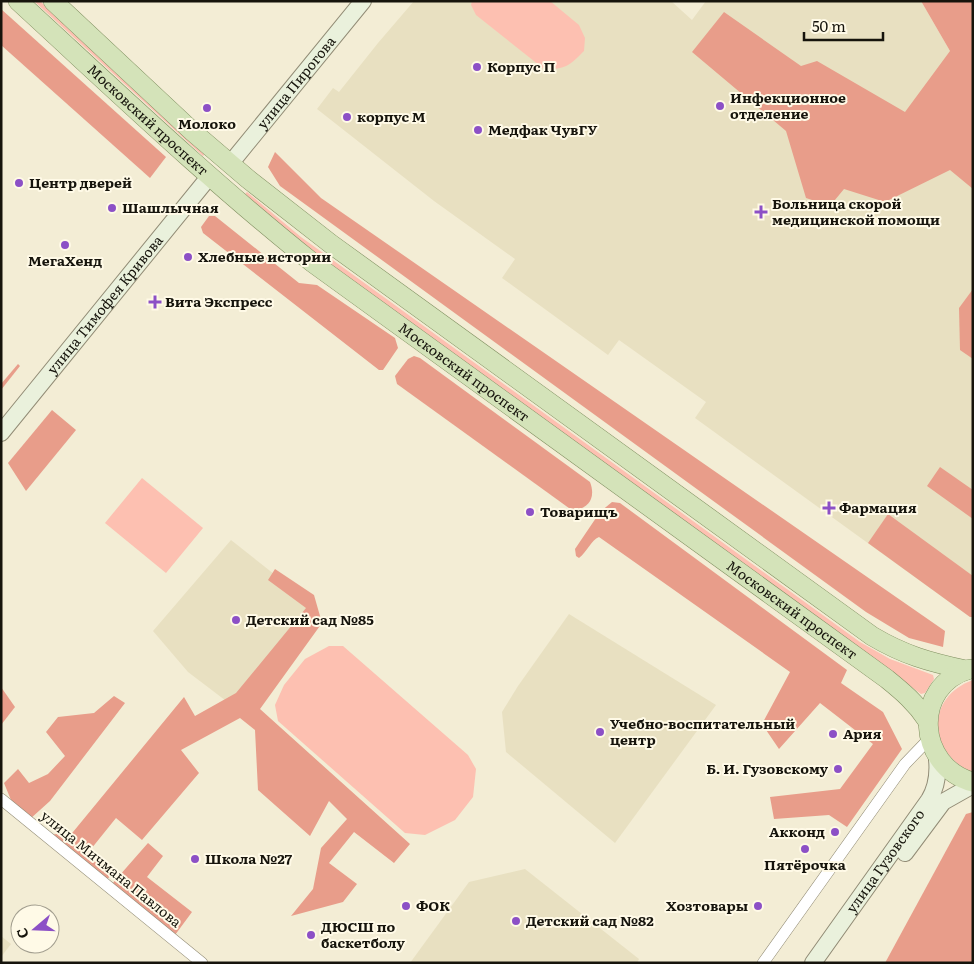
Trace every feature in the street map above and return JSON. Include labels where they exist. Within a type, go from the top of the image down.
[{"type":"main road","name":"Московский проспект","points":[[18,1],[209,177],[313,263],[894,684],[917,704],[927,720]]},
{"type":"main road","name":"Московский проспект","points":[[53,1],[193,132],[331,244],[872,636],[902,653],[969,669]]},
{"type":"main road","name":"улица Пирогова","points":[[226,160],[357,2]]},
{"type":"main road","points":[[209,177],[226,160]]},
{"type":"main road","name":"улица Тимофея Кривова","points":[[1,433],[209,177]]},
{"type":"main road","points":[[969,669],[949,679],[942,686],[930,708],[927,720],[933,745],[949,770],[973,783]]},
{"type":"main road","name":"улица Гузовского","points":[[813,963],[934,791],[937,779],[933,745]]},
{"type":"main road","name":"улица Гузовского","points":[[826,963],[938,807],[973,783]]},
{"type":"street","points":[[764,963],[905,764],[933,745]]},
{"type":"street","name":"улица Мичмана Павлова","points":[[1,799],[202,963]]},
{"type":"shaded area","points":[[34,1],[40,1],[206,153],[203,156]]},
{"type":"shaded area","points":[[414,1],[671,1],[692,20],[706,1],[921,1],[950,51],[973,166],[973,617],[970,617],[695,418],[706,402],[619,340],[608,355],[502,278],[515,259],[434,201],[317,109],[333,88],[339,92]]},
{"type":"shaded area","points":[[472,1],[550,1],[579,25],[585,38],[584,51],[567,66],[557,69],[544,69],[476,15],[471,5]]},
{"type":"shaded area","points":[[921,1],[973,1],[973,189],[950,170],[885,202],[844,189],[830,206],[806,198],[786,131],[692,52],[724,12],[801,66],[817,61],[905,112],[950,51]]},
{"type":"shaded area","points":[[1,9],[166,157],[150,178],[1,45]]},
{"type":"shaded area","points":[[275,152],[321,198],[945,631],[943,647],[909,638],[866,612],[280,186],[268,167]]},
{"type":"shaded area","points":[[247,192],[301,237],[860,642],[890,659],[933,675],[934,679],[925,693],[921,694],[298,241],[243,196]]},
{"type":"shaded area","points":[[209,216],[215,216],[299,283],[317,285],[395,338],[398,348],[383,370],[379,370],[203,233],[201,227]]},
{"type":"shaded area","points":[[973,289],[973,359],[960,350],[959,308]]},
{"type":"shaded area","points":[[414,356],[420,358],[590,482],[592,493],[587,505],[573,511],[397,384],[395,376],[408,359]]},
{"type":"shaded area","points":[[18,364],[20,366],[1,390],[1,384]]},
{"type":"shaded area","points":[[52,410],[76,430],[26,491],[8,463]]},
{"type":"shaded area","points":[[940,467],[973,490],[973,519],[927,486]]},
{"type":"shaded area","points":[[142,478],[203,528],[166,573],[105,523]]},
{"type":"shaded area","points":[[612,502],[620,503],[847,670],[841,683],[883,712],[902,749],[847,827],[829,815],[774,819],[770,797],[840,789],[873,744],[820,703],[779,749],[762,724],[790,672],[599,537],[579,558],[576,556],[575,549],[600,512]]},
{"type":"shaded area","points":[[888,514],[973,576],[973,617],[970,617],[868,543]]},
{"type":"shaded area","name":"Детский сад №85","points":[[231,540],[317,608],[238,710],[188,672],[153,631]]},
{"type":"shaded area","points":[[275,569],[314,595],[322,623],[260,709],[410,844],[394,863],[354,832],[329,863],[357,884],[343,902],[291,916],[313,889],[321,848],[347,819],[329,801],[310,836],[258,790],[255,730],[240,718],[181,750],[199,773],[142,840],[116,818],[87,854],[112,875],[106,880],[49,835],[73,832],[184,697],[195,716],[236,693],[306,608],[268,580]]},
{"type":"shaded area","name":"Учебно-воспитательный центр","points":[[569,614],[716,705],[615,843],[506,752],[502,712]]},
{"type":"shaded area","points":[[329,646],[343,646],[468,755],[476,769],[473,797],[455,820],[425,835],[405,833],[278,721],[275,705],[284,685],[305,659]]},
{"type":"shaded area","points":[[973,680],[973,773],[958,764],[947,752],[940,739],[938,725],[940,712],[946,699],[957,688]]},
{"type":"shaded area","points":[[1,687],[15,707],[1,725]]},
{"type":"shaded area","points":[[114,696],[125,703],[50,801],[30,819],[13,805],[4,783],[18,769],[29,783],[48,774],[65,756],[46,732],[58,717],[94,713]]},
{"type":"shaded area","points":[[973,812],[973,963],[885,963],[966,814]]},
{"type":"shaded area","points":[[148,843],[163,856],[147,877],[192,912],[175,935],[112,884]]},
{"type":"shaded area","name":"Детский сад №82","points":[[525,869],[639,959],[637,963],[410,963],[469,882]]},
{"type":"shaded area","points":[[1,936],[10,945],[1,957]]},
{"type":"place","name":"Корпус П","points":[[477,67]]},
{"type":"place","name":"Инфекционное отделение","points":[[720,106]]},
{"type":"place","name":"Молоко","points":[[207,108]]},
{"type":"place","name":"корпус М","points":[[347,117]]},
{"type":"place","name":"Медфак ЧувГУ","points":[[478,130]]},
{"type":"place","name":"Центр дверей","points":[[19,183]]},
{"type":"place","name":"Шашлычная","points":[[112,208]]},
{"type":"place","name":"Больница скорой медицинской помощи","points":[[761,212]]},
{"type":"place","name":"МегаХенд","points":[[65,245]]},
{"type":"place","name":"Хлебные истории","points":[[188,257]]},
{"type":"place","name":"Вита Экспресс","points":[[155,302]]},
{"type":"place","name":"Фармация","points":[[829,508]]},
{"type":"place","name":"Товарищъ","points":[[530,512]]},
{"type":"place","name":"Детский сад №85","points":[[236,620]]},
{"type":"place","name":"Учебно-воспитательный центр","points":[[600,732]]},
{"type":"place","name":"Ария","points":[[833,734]]},
{"type":"place","name":"Б. И. Гузовскому","points":[[838,769]]},
{"type":"place","name":"Акконд","points":[[835,832]]},
{"type":"place","name":"Пятёрочка","points":[[805,849]]},
{"type":"place","name":"Школа №27","points":[[195,859]]},
{"type":"place","name":"ФОК","points":[[406,906]]},
{"type":"place","name":"Хозтовары","points":[[758,906]]},
{"type":"place","name":"Детский сад №82","points":[[516,921]]},
{"type":"place","name":"ДЮСШ по баскетболу","points":[[311,935]]}]
